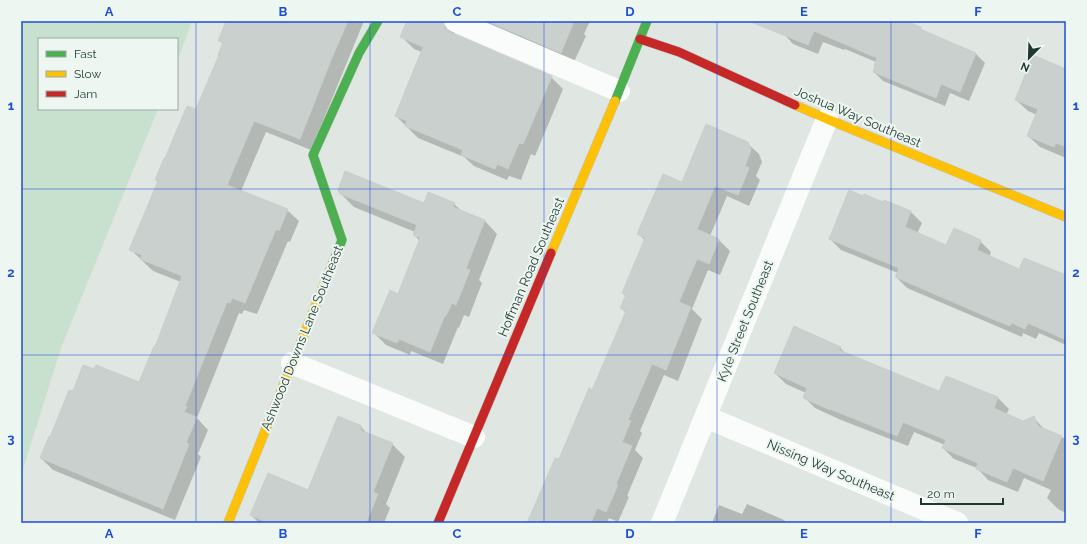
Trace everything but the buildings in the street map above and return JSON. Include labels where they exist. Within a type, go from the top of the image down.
[{"type":"street","name":"Ashwood Downs Lane Southeast","points":[[228,523],[342,240],[313,155],[359,53],[378,21]]},
{"type":"street","points":[[455,21],[619,91]]},
{"type":"street","name":"Hoffman Road Southeast","points":[[438,523],[647,21]]},
{"type":"street","name":"Joshua Way Southeast","points":[[640,39],[679,52],[827,119],[1066,217]]},
{"type":"street","name":"Kyle Street Southeast","points":[[662,523],[827,119]]},
{"type":"street","points":[[292,363],[474,437]]},
{"type":"street","name":"Nissing Way Southeast","points":[[706,417],[957,523]]},
{"type":"green space","points":[[21,21],[192,21],[178,59],[178,38],[38,38],[38,110],[158,110],[61,348],[21,476]]},
{"type":"traffic: fast","points":[[334,260],[342,240],[313,155],[359,53],[378,21]]},
{"type":"traffic: fast","points":[[615,101],[647,21]]},
{"type":"traffic: slow","points":[[551,253],[615,101]]},
{"type":"traffic: slow","points":[[795,105],[1066,217]]},
{"type":"traffic: slow","points":[[228,523],[334,260]]},
{"type":"traffic: jam","points":[[640,39],[679,52],[795,105]]},
{"type":"traffic: jam","points":[[438,523],[551,253]]}]
